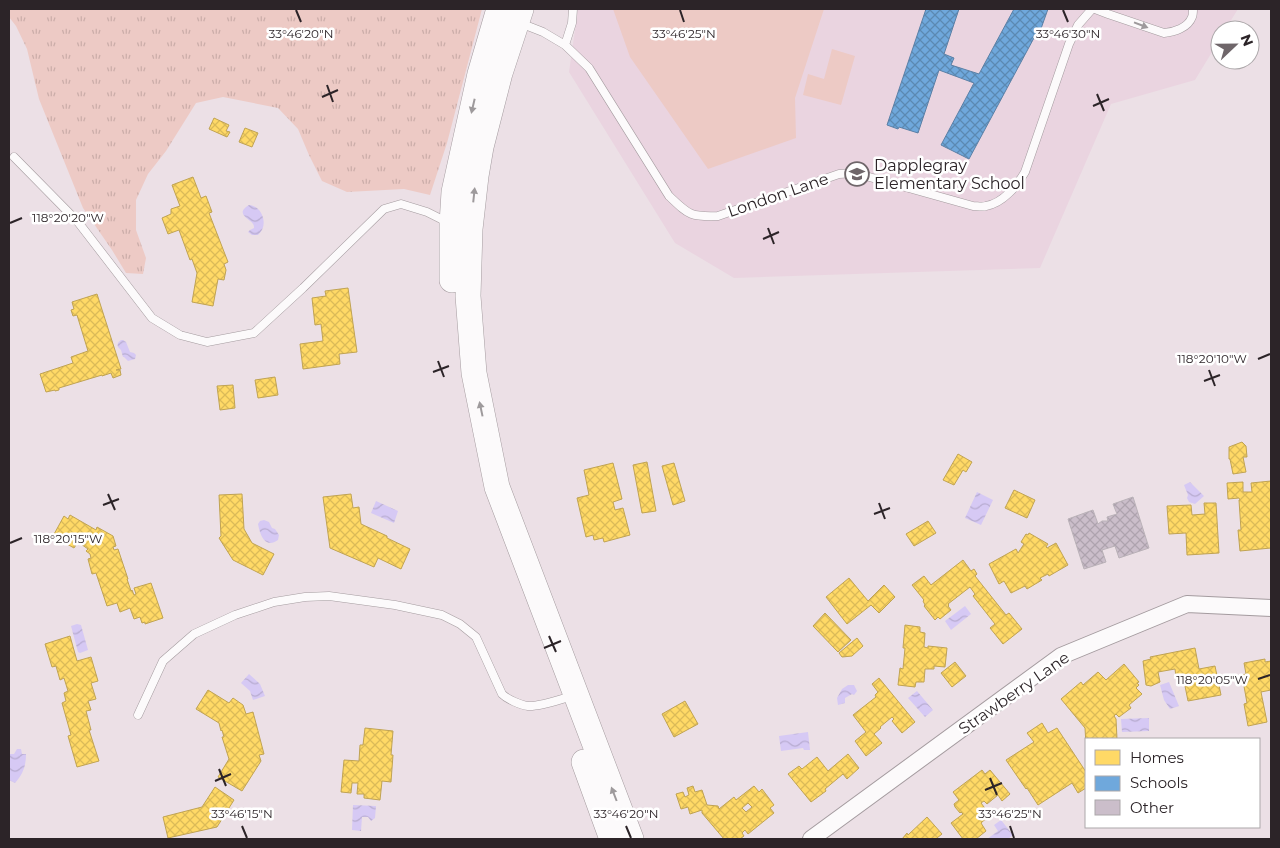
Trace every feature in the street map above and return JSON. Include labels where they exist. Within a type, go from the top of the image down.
[{"type":"main road","points":[[461,226],[454,192],[480,74],[513,12]]},
{"type":"main road","points":[[513,12],[481,147],[476,176],[461,226],[453,300],[462,404],[474,457],[485,493],[569,697],[631,839]]},
{"type":"main road","points":[[569,697],[612,839]]},
{"type":"street","name":"Strawberry Lane","points":[[811,839],[1061,656],[1187,604],[1271,608]]},
{"type":"lane","points":[[564,45],[572,23],[573,9]]},
{"type":"lane","points":[[1093,9],[1164,33],[1181,29],[1192,18],[1193,9]]},
{"type":"lane","name":"London Lane","points":[[513,12],[564,45],[589,68],[669,196],[685,212],[698,217],[718,216],[839,174],[855,173],[973,206],[985,206],[996,203],[1010,192],[1025,172],[1069,44],[1078,25],[1093,9]]},
{"type":"lane","points":[[14,157],[78,222],[152,318],[180,335],[207,342],[254,332],[303,288],[384,209],[401,204],[461,226]]},
{"type":"lane","points":[[138,715],[163,661],[194,634],[235,615],[274,602],[305,597],[329,596],[395,605],[442,615],[460,624],[476,637],[502,694],[507,699],[528,706],[569,697]]},
{"type":"shaded area","name":"Dapplegray Elementary School","points":[[578,9],[1238,9],[1231,20],[1210,20],[1210,55],[1195,80],[1111,104],[1040,268],[734,278],[675,243],[569,72]]},
{"type":"green space","points":[[9,9],[482,9],[447,143],[430,195],[404,189],[347,192],[322,181],[298,129],[278,108],[223,97],[196,103],[166,151],[148,174],[136,200],[136,230],[146,258],[143,274],[126,273],[83,208],[39,99],[27,49],[16,26],[9,17]]},
{"type":"green space","points":[[613,9],[824,9],[795,98],[796,138],[708,169],[630,57]]},
{"type":"green space","points":[[832,49],[855,56],[841,105],[803,95],[808,74],[824,79]]},
{"type":"water","points":[[249,205],[258,209],[263,217],[263,227],[258,235],[252,235],[248,232],[254,228],[254,225],[243,214],[245,208]]},
{"type":"water","points":[[121,340],[126,342],[130,352],[136,355],[135,359],[128,361],[123,357],[118,347],[118,343]]},
{"type":"water","points":[[1190,482],[1204,496],[1195,504],[1189,502],[1184,485]]},
{"type":"water","points":[[977,492],[993,500],[981,525],[965,518]]},
{"type":"water","points":[[376,501],[398,511],[394,523],[371,513]]},
{"type":"water","points":[[264,520],[269,522],[272,528],[275,529],[279,535],[278,540],[270,543],[264,540],[258,524]]},
{"type":"water","points":[[965,606],[971,614],[951,630],[945,621]]},
{"type":"water","points":[[81,625],[88,650],[80,653],[78,652],[71,626]]},
{"type":"water","points":[[249,674],[260,684],[265,696],[253,700],[250,691],[241,683]]},
{"type":"water","points":[[1169,682],[1179,706],[1170,709],[1164,700],[1160,685]]},
{"type":"water","points":[[848,685],[854,685],[857,691],[854,695],[852,694],[845,698],[845,703],[838,705],[837,698],[842,689]]},
{"type":"water","points":[[917,691],[933,710],[925,717],[908,698]]},
{"type":"water","points":[[1149,718],[1149,731],[1122,732],[1121,719]]},
{"type":"water","points":[[808,732],[810,750],[804,750],[803,748],[781,751],[779,736]]},
{"type":"water","points":[[17,749],[21,749],[22,754],[26,754],[26,758],[24,770],[15,783],[9,780],[9,757]]},
{"type":"water","points":[[353,805],[376,806],[375,818],[371,821],[368,817],[362,817],[361,831],[352,830]]},
{"type":"water","points":[[1001,820],[1013,835],[1008,839],[987,839],[998,831],[994,825]]},
{"type":"building: Homes","points":[[214,118],[229,125],[226,131],[230,132],[227,137],[209,129]]},
{"type":"building: Homes","points":[[245,128],[258,133],[252,147],[239,142]]},
{"type":"building: Homes","points":[[193,177],[201,198],[206,196],[212,212],[209,213],[228,262],[224,264],[226,270],[224,280],[218,279],[213,306],[192,302],[197,273],[192,259],[190,260],[179,230],[168,234],[162,218],[171,214],[171,209],[180,206],[172,185]]},
{"type":"building: Homes","points":[[348,288],[357,352],[339,354],[340,364],[303,369],[300,344],[323,341],[321,324],[315,325],[312,298],[326,296],[325,291]]},
{"type":"building: Homes","points":[[97,294],[121,369],[116,370],[120,370],[121,375],[113,378],[111,373],[102,375],[59,388],[59,390],[46,392],[40,374],[73,363],[71,357],[88,351],[77,315],[73,316],[71,310],[74,309],[72,302]]},
{"type":"building: Homes","points":[[275,377],[278,395],[258,398],[255,380]]},
{"type":"building: Homes","points":[[233,385],[235,408],[220,410],[217,386]]},
{"type":"building: Homes","points":[[1242,442],[1246,446],[1247,457],[1243,457],[1246,472],[1233,474],[1229,459],[1229,447]]},
{"type":"building: Homes","points":[[958,454],[972,462],[966,472],[963,470],[954,485],[943,480]]},
{"type":"building: Homes","points":[[647,462],[656,511],[642,513],[633,465]]},
{"type":"building: Homes","points":[[613,463],[622,499],[613,502],[615,510],[623,508],[630,535],[604,542],[603,538],[594,540],[593,535],[586,537],[577,498],[589,495],[584,470]]},
{"type":"building: Homes","points":[[674,463],[685,501],[673,505],[662,466]]},
{"type":"building: Homes","points":[[1271,481],[1271,548],[1240,551],[1238,530],[1241,530],[1240,500],[1239,498],[1228,499],[1227,483],[1243,482],[1243,492],[1252,492],[1251,483]]},
{"type":"building: Homes","points":[[1014,490],[1035,500],[1027,518],[1005,508]]},
{"type":"building: Homes","points":[[242,494],[244,529],[252,543],[274,554],[263,575],[233,560],[219,538],[221,536],[219,495]]},
{"type":"building: Homes","points":[[351,494],[353,508],[359,507],[361,524],[410,549],[401,569],[378,558],[374,567],[330,548],[323,497]]},
{"type":"building: Homes","points":[[1204,503],[1216,503],[1219,553],[1187,555],[1186,533],[1169,534],[1167,506],[1191,505],[1192,515],[1205,514]]},
{"type":"building: Homes","points":[[70,515],[96,530],[97,527],[113,536],[116,546],[113,547],[114,550],[118,549],[131,591],[134,595],[136,594],[134,588],[151,583],[163,618],[145,624],[145,622],[142,623],[140,617],[134,619],[130,608],[120,612],[117,603],[107,606],[96,573],[92,574],[88,559],[91,558],[90,554],[86,551],[88,549],[78,542],[74,548],[53,536],[64,516],[68,519]]},
{"type":"building: Homes","points":[[928,521],[936,533],[914,546],[906,534]]},
{"type":"building: Homes","points":[[1029,533],[1048,544],[1047,548],[1056,543],[1068,565],[1049,576],[1048,574],[1040,578],[1042,580],[1027,589],[1025,586],[1011,593],[1004,581],[999,584],[989,564],[1016,549],[1018,553],[1024,544],[1021,542],[1026,534],[1028,535]]},
{"type":"building: Homes","points":[[963,560],[971,571],[974,569],[977,574],[975,576],[1006,615],[1009,613],[1022,629],[1003,644],[990,628],[995,624],[973,596],[975,594],[970,587],[948,604],[951,610],[940,619],[938,617],[935,620],[924,606],[924,600],[912,585],[924,576],[931,585]]},
{"type":"building: Homes","points":[[849,578],[868,601],[884,585],[895,597],[879,613],[871,605],[847,624],[826,597]]},
{"type":"building: Homes","points":[[825,613],[851,640],[838,652],[813,626]]},
{"type":"building: Homes","points":[[905,625],[920,627],[920,632],[925,633],[924,647],[947,648],[945,667],[934,666],[934,669],[925,669],[924,682],[916,682],[915,687],[898,685],[900,668],[903,669]]},
{"type":"building: Homes","points":[[70,636],[77,661],[91,657],[98,681],[91,683],[96,699],[88,701],[91,710],[86,711],[91,730],[89,730],[99,761],[77,767],[68,736],[71,735],[62,703],[66,701],[64,693],[68,691],[64,678],[60,680],[56,666],[52,667],[45,644]]},
{"type":"building: Homes","points":[[857,638],[863,646],[852,656],[842,657],[839,653]]},
{"type":"building: Homes","points":[[1195,648],[1199,669],[1215,666],[1221,695],[1188,701],[1183,676],[1176,677],[1175,669],[1158,672],[1160,682],[1151,686],[1146,685],[1143,661],[1151,659],[1150,657]]},
{"type":"building: Homes","points":[[1265,659],[1265,662],[1271,661],[1271,690],[1261,692],[1267,722],[1248,726],[1244,704],[1247,703],[1242,675],[1246,674],[1244,663]]},
{"type":"building: Homes","points":[[955,662],[966,676],[952,687],[941,673]]},
{"type":"building: Homes","points":[[1124,664],[1139,682],[1136,688],[1142,694],[1129,705],[1131,708],[1119,717],[1116,714],[1114,716],[1116,719],[1117,738],[1086,738],[1085,728],[1061,699],[1081,682],[1083,685],[1098,672],[1106,680]]},
{"type":"building: Homes","points":[[879,678],[915,722],[902,733],[892,721],[894,719],[892,717],[874,734],[882,743],[866,756],[855,741],[866,732],[853,715],[876,697],[875,695],[878,692],[872,684]]},
{"type":"building: Homes","points":[[208,690],[229,703],[233,698],[243,705],[246,714],[253,712],[264,754],[259,755],[261,761],[242,791],[218,777],[229,759],[222,737],[224,737],[222,730],[219,723],[196,709]]},
{"type":"building: Homes","points":[[685,701],[698,724],[674,737],[662,714]]},
{"type":"building: Homes","points":[[1042,723],[1048,733],[1057,728],[1085,770],[1085,789],[1078,793],[1072,783],[1038,805],[1006,760],[1034,742],[1027,733]]},
{"type":"building: Homes","points":[[365,728],[393,731],[391,782],[382,781],[380,800],[364,798],[364,794],[357,794],[358,783],[352,783],[351,793],[341,792],[344,760],[359,761],[360,745],[363,745]]},
{"type":"building: Homes","points":[[848,754],[859,768],[847,779],[843,774],[825,789],[826,791],[811,802],[788,774],[799,766],[802,769],[817,757],[828,771]]},
{"type":"building: Homes","points":[[982,770],[985,774],[990,770],[1010,794],[1002,801],[998,795],[987,804],[984,801],[981,803],[990,815],[981,823],[986,831],[976,839],[963,839],[951,823],[963,814],[955,807],[954,804],[959,800],[953,792]]},
{"type":"building: Homes","points":[[693,786],[695,792],[702,790],[707,805],[718,806],[719,809],[734,797],[736,800],[754,786],[759,792],[762,789],[774,805],[770,808],[774,813],[748,834],[745,830],[742,833],[744,836],[740,839],[724,839],[702,813],[702,810],[690,814],[688,807],[681,809],[676,794],[683,792],[685,797],[689,795],[687,788]],"holes":[[[748,803],[752,807],[746,812],[742,808]]]},
{"type":"building: Homes","points":[[215,787],[234,800],[217,827],[168,838],[163,817],[202,807]]},
{"type":"building: Homes","points":[[927,817],[942,834],[937,838],[939,839],[902,839],[907,833],[908,835]]},
{"type":"building: Schools","points":[[926,9],[959,9],[944,54],[954,58],[951,65],[979,74],[1014,9],[1048,9],[1038,37],[1035,36],[969,159],[941,145],[974,83],[939,70],[918,133],[887,125]]},
{"type":"building: Other","points":[[1133,497],[1149,548],[1119,558],[1115,546],[1102,550],[1106,562],[1084,569],[1068,519],[1093,510],[1098,524],[1102,521],[1108,521],[1107,517],[1117,514],[1113,504]]},
{"type":"place","name":"Dapplegray Elementary School","points":[[857,174]]}]
